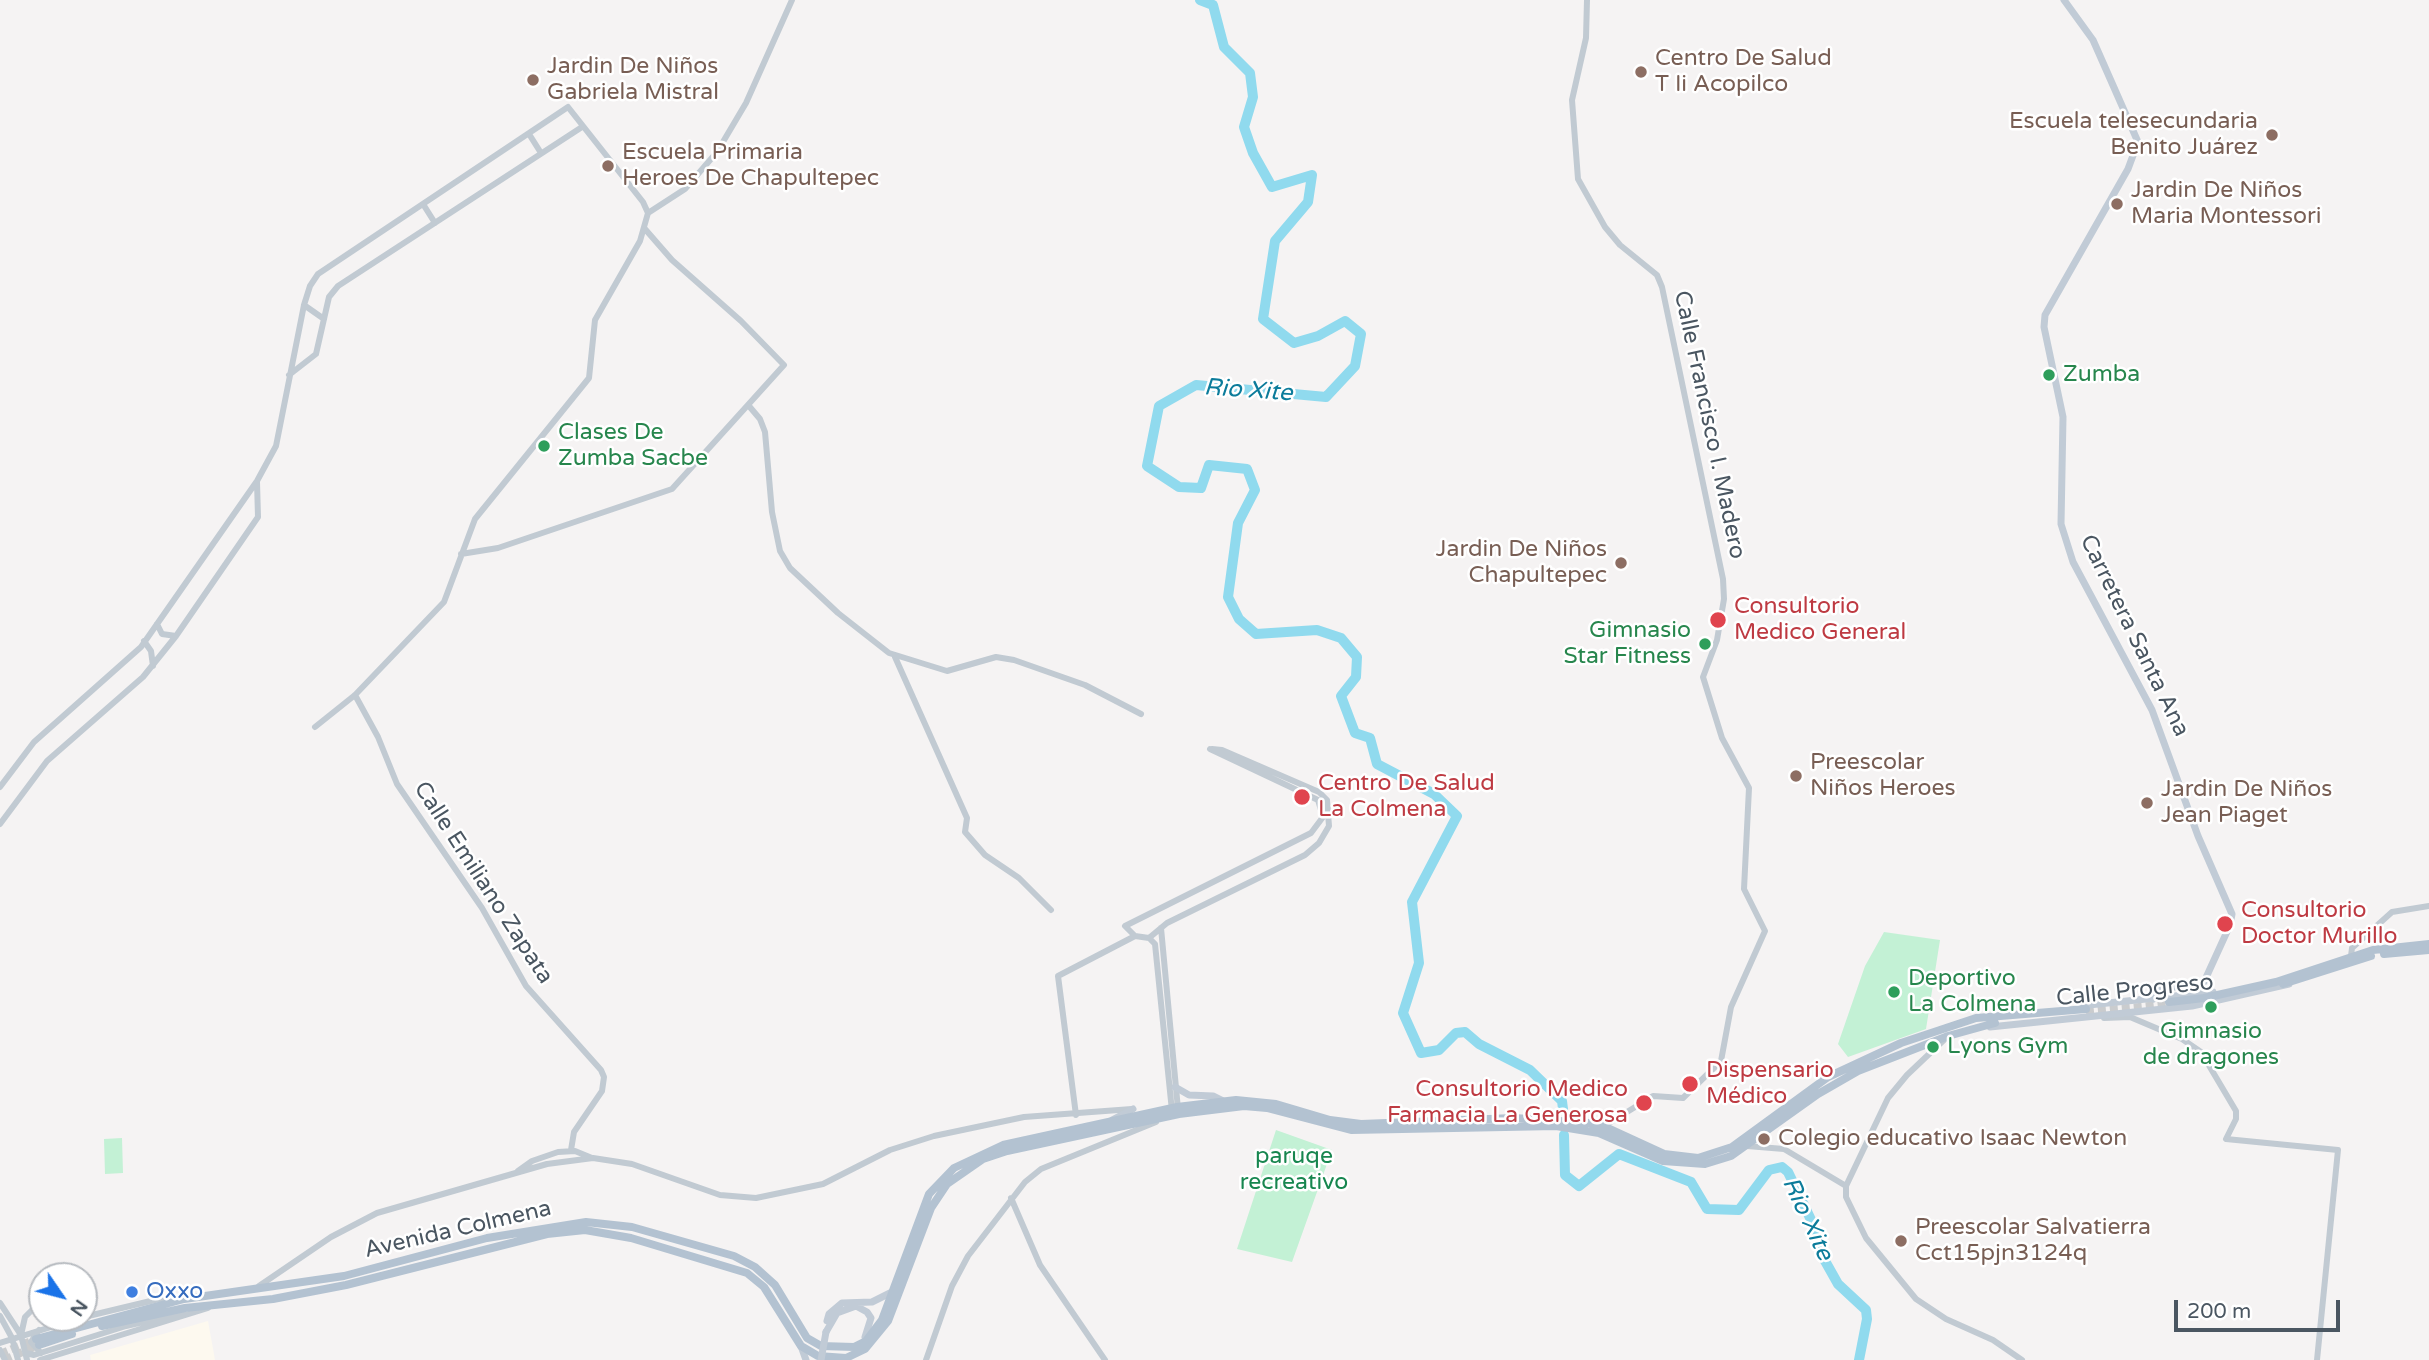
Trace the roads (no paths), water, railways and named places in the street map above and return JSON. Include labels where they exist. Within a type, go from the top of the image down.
[{"type":"main road","name":"Carretera Santa Ana","points":[[2064,0],[2093,40],[2138,142],[2135,156],[2106,211],[2045,315],[2044,327],[2063,417],[2061,524],[2073,562],[2152,710],[2199,836],[2232,914],[2230,925],[2204,982],[2157,990],[2153,999]]},
{"type":"main road","points":[[2113,1013],[2120,1009],[2145,1005],[2153,999],[2294,979],[2351,956],[2394,946],[2429,944]]},
{"type":"main road","points":[[2170,1003],[2232,996],[2373,956],[2429,950]]},
{"type":"main road","name":"Calle Progreso","points":[[1601,1129],[1653,1158],[1686,1165],[1721,1160],[1747,1146],[1838,1081],[1948,1036],[1979,1028],[2162,1010],[2230,999],[2294,979]]},
{"type":"main road","points":[[2153,999],[2162,1010]]},
{"type":"main road","name":"Calle Progreso","points":[[2087,1009],[2105,1004],[2153,999]]},
{"type":"main road","points":[[801,1346],[818,1356],[835,1359],[857,1354],[882,1332],[931,1208],[947,1184],[965,1169],[1007,1151],[1223,1101],[1276,1104],[1329,1120],[1361,1124],[1557,1119],[1601,1129],[1672,1156],[1698,1158],[1718,1154],[1741,1141],[1848,1066],[1976,1018],[2087,1009],[2100,1014],[2105,1004]]},
{"type":"main road","points":[[1979,1028],[1987,1024],[2087,1009]]},
{"type":"main road","points":[[1175,1087],[1189,1095],[1213,1096],[1223,1101]]},
{"type":"main road","points":[[854,1348],[866,1341],[876,1329],[929,1194],[954,1168],[1003,1145],[1110,1121],[1244,1106],[1267,1108],[1351,1130],[1526,1124],[1601,1129]]},
{"type":"main road","points":[[1110,1121],[1133,1108]]},
{"type":"main road","name":"Avenida Colmena","points":[[186,1307],[259,1286],[344,1276],[536,1228],[586,1222],[607,1223],[734,1256],[755,1266],[775,1285],[807,1338],[821,1346],[854,1348]]},
{"type":"main road","name":"Avenida Colmena","points":[[186,1307],[211,1307],[346,1285],[547,1234],[585,1230],[631,1238],[723,1264],[759,1282],[801,1346]]},
{"type":"main road","points":[[821,1360],[829,1314],[836,1307],[853,1300],[872,1302],[892,1292]]},
{"type":"main road","points":[[39,1349],[169,1302],[186,1307]]},
{"type":"main road","points":[[826,1332],[837,1313],[851,1306],[863,1309],[871,1318],[868,1334],[854,1348]]},
{"type":"main road","points":[[39,1349],[86,1329],[186,1307]]},
{"type":"main road","points":[[801,1346],[806,1360]]},
{"type":"street","points":[[648,213],[685,189],[717,152],[746,103],[792,0]]},
{"type":"street","name":"Calle Francisco I. Madero","points":[[1587,0],[1586,38],[1572,100],[1578,179],[1605,227],[1633,257],[1657,275],[1662,287],[1723,579],[1724,599],[1717,640],[1703,677],[1722,738],[1749,788],[1744,888],[1766,931],[1731,1007],[1721,1061],[1683,1098],[1653,1096],[1601,1129]]},
{"type":"street","points":[[0,788],[34,741],[131,658],[257,481],[276,446],[304,305],[310,286],[318,274],[568,107],[643,202],[648,213],[645,229],[595,320],[591,372],[585,384],[469,528],[454,584],[444,602],[355,695],[315,727]]},
{"type":"street","points":[[289,376],[316,354],[329,297],[338,286],[582,127]]},
{"type":"street","points":[[529,134],[541,152]]},
{"type":"street","points":[[423,204],[435,223]]},
{"type":"street","points":[[461,554],[508,545],[672,489],[784,365],[741,321],[672,260],[645,229]]},
{"type":"street","points":[[304,305],[324,319]]},
{"type":"street","points":[[749,406],[764,426],[774,527],[780,551],[790,568],[838,613],[895,657],[947,671],[996,657],[1014,660],[1085,685],[1141,714]]},
{"type":"street","points":[[0,824],[53,755],[153,666],[176,636],[258,517],[257,481]]},
{"type":"street","points":[[157,624],[162,634],[176,636]]},
{"type":"street","points":[[144,641],[151,650],[153,666]]},
{"type":"street","points":[[895,657],[967,818],[965,832],[985,855],[1019,878],[1051,911]]},
{"type":"street","name":"Calle Emiliano Zapata","points":[[355,695],[378,737],[397,784],[482,908],[526,986],[601,1070],[604,1077],[603,1091],[574,1132],[571,1150]]},
{"type":"street","points":[[1135,936],[1125,926],[1311,833],[1321,822],[1323,812],[1318,800],[1210,749],[1222,750],[1272,771],[1319,792],[1327,800],[1329,826],[1314,849],[1161,927],[1149,938]]},
{"type":"street","points":[[2351,956],[2352,948],[2392,912],[2429,906]]},
{"type":"street","points":[[1161,927],[1175,1087],[1172,1112]]},
{"type":"street","points":[[1076,1115],[1058,976],[1135,936],[1149,938],[1155,944],[1172,1112]]},
{"type":"street","points":[[2100,1014],[2106,1018],[2130,1017],[2182,1039],[2202,1052],[2236,1111],[2236,1119],[2226,1139],[2338,1150],[2318,1360]]},
{"type":"street","points":[[1948,1036],[1899,1083],[1879,1114],[1846,1189],[1850,1209],[1866,1238],[1916,1299],[2022,1360]]},
{"type":"street","points":[[513,1175],[539,1158],[571,1150],[593,1158],[642,1166],[720,1195],[756,1198],[823,1184],[890,1150],[934,1136],[1024,1117],[1076,1115],[1133,1108]]},
{"type":"street","points":[[926,1360],[963,1266],[1011,1198],[1041,1169],[1172,1112]]},
{"type":"street","points":[[1747,1146],[1784,1149],[1846,1189]]},
{"type":"street","points":[[259,1286],[331,1237],[377,1213],[547,1164],[593,1158]]},
{"type":"street","points":[[1011,1198],[1040,1265],[1105,1360]]},
{"type":"street","points":[[98,1313],[159,1299],[169,1302]]},
{"type":"street","points":[[0,1303],[20,1335],[26,1356],[39,1349]]},
{"type":"street","points":[[38,1332],[31,1338],[32,1346],[49,1357],[186,1307]]},
{"type":"street","points":[[20,1335],[28,1314]]},
{"type":"street","points":[[0,1316],[12,1338],[18,1360]]},
{"type":"street","points":[[0,1343],[28,1332]]},
{"type":"street","points":[[0,1350],[5,1360]]},
{"type":"waterway","name":"Rio Xite","points":[[1200,0],[1213,5],[1224,47],[1250,73],[1253,97],[1244,127],[1253,153],[1272,187],[1312,175],[1308,202],[1275,241],[1263,319],[1294,343],[1318,336],[1345,321],[1361,334],[1355,366],[1326,397],[1196,385],[1159,406],[1147,466],[1179,487],[1201,488],[1209,465],[1247,469],[1255,490],[1238,523],[1228,597],[1239,619],[1256,634],[1317,630],[1341,638],[1357,657],[1356,677],[1341,696],[1355,733],[1370,738],[1377,764],[1434,794],[1457,816],[1412,902],[1419,963],[1403,1013],[1421,1053],[1439,1050],[1456,1033],[1465,1032],[1479,1044],[1530,1070],[1562,1101],[1563,1109]]},
{"type":"waterway","name":"Rio Xite","points":[[1564,1135],[1565,1175],[1579,1186],[1619,1154],[1691,1182],[1707,1209],[1739,1210],[1769,1170],[1782,1167],[1788,1172],[1813,1224],[1820,1252],[1838,1284],[1866,1310],[1867,1319],[1859,1360]]},
{"type":"tunnel","points":[[2086,1012],[2170,1004]]},
{"type":"tunnel","points":[[0,1354],[36,1339]]},
{"type":"tunnel","points":[[4,1360],[39,1345]]},
{"type":"place","name":"Centro De Salud T Ii Acopilco","points":[[1641,72]]},
{"type":"place","name":"Jardin De Niños Gabriela Mistral","points":[[533,80]]},
{"type":"place","name":"Escuela telesecundaria Benito Juárez","points":[[2272,135]]},
{"type":"place","name":"Escuela Primaria Heroes De Chapultepec","points":[[608,166]]},
{"type":"place","name":"Jardin De Niños Maria Montessori","points":[[2117,204]]},
{"type":"place","name":"Zumba","points":[[2049,375]]},
{"type":"place","name":"Clases De Zumba Sacbe","points":[[544,446]]},
{"type":"place","name":"Jardin De Niños Chapultepec","points":[[1621,563]]},
{"type":"place","name":"Consultorio Medico General","points":[[1718,620]]},
{"type":"place","name":"Gimnasio Star Fitness","points":[[1705,644]]},
{"type":"place","name":"Preescolar Niños Heroes","points":[[1796,776]]},
{"type":"place","name":"Centro De Salud La Colmena","points":[[1302,797]]},
{"type":"place","name":"Jardin De Niños Jean Piaget","points":[[2147,803]]},
{"type":"place","name":"Consultorio Doctor Murillo","points":[[2225,924]]},
{"type":"place","name":"Deportivo La Colmena","points":[[1894,992]]},
{"type":"place","name":"Gimnasio de dragones","points":[[2211,1007]]},
{"type":"place","name":"Lyons Gym","points":[[1933,1047]]},
{"type":"place","name":"Dispensario Médico","points":[[1690,1084]]},
{"type":"place","name":"Consultorio Medico Farmacia La Generosa","points":[[1644,1103]]},
{"type":"place","name":"Colegio educativo Isaac Newton","points":[[1764,1139]]},
{"type":"place","name":"Preescolar Salvatierra Cct15pjn3124q","points":[[1901,1241]]},
{"type":"place","name":"Oxxo","points":[[132,1292]]},
{"type":"park label","name":"paruqe recreativo","points":[[1294,1170]]}]
